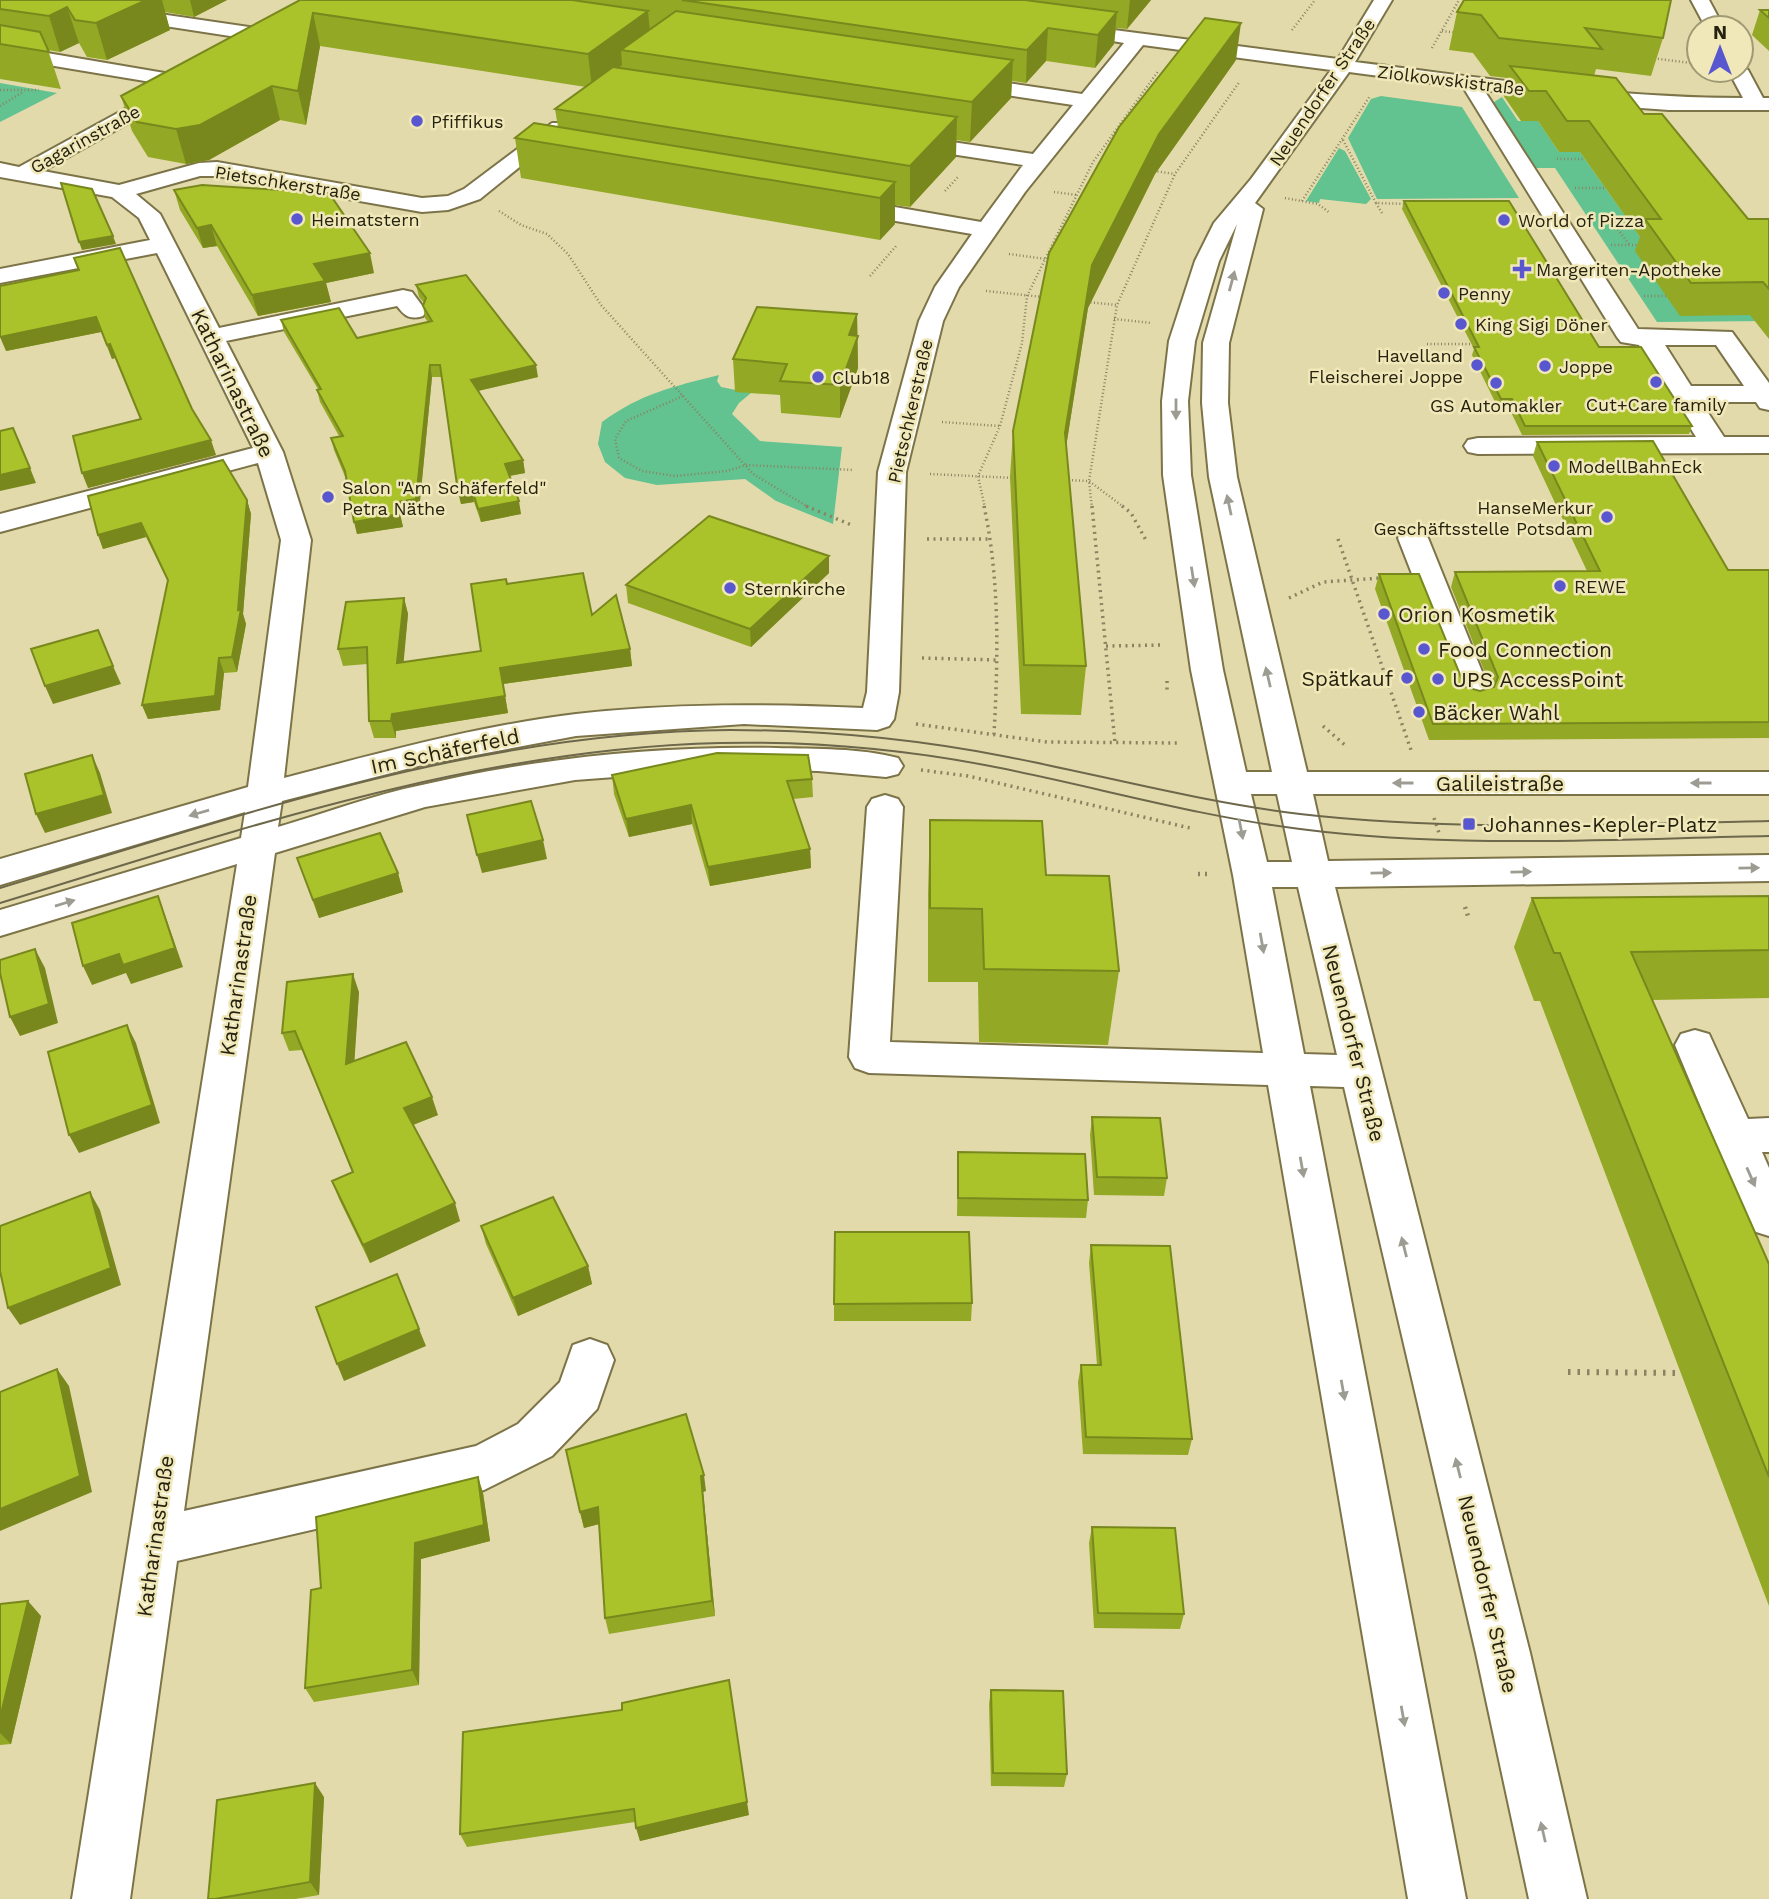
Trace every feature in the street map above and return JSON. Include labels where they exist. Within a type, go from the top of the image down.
[{"type":"street","points":[[27,0],[269,36]]},
{"type":"street","name":"Neuendorfer Straße","points":[[1383,0],[1343,66],[1259,184],[1224,223],[1207,261],[1182,341],[1175,401],[1178,485],[1208,670],[1251,876],[1284,1070],[1437,1899]]},
{"type":"street","points":[[246,49],[290,24]]},
{"type":"street","name":"Ziolkowskistraße","points":[[1101,35],[1600,99],[1669,104],[1763,104]]},
{"type":"street","name":"Pietschkerstraße","points":[[880,706],[890,539],[891,472],[931,321],[947,287],[987,230],[1038,161],[1138,40]]},
{"type":"street","name":"Gagarinstraße","points":[[0,51],[193,78],[11,172]]},
{"type":"street","points":[[941,79],[1089,101]]},
{"type":"street","points":[[1470,83],[1630,337],[1723,337],[1767,405]]},
{"type":"street","points":[[1748,84],[1763,104]]},
{"type":"street","name":"Pietschkerstraße","points":[[119,192],[200,170],[217,169],[422,205],[451,203],[472,194],[580,110]]},
{"type":"street","points":[[885,138],[1038,161]]},
{"type":"street","points":[[527,152],[554,156]]},
{"type":"street","name":"Katharinastraße","points":[[11,172],[119,192],[149,214],[269,452],[296,540],[265,794],[101,1899]]},
{"type":"street","name":"Neuendorfer Straße","points":[[1259,184],[1216,343],[1215,403],[1223,477],[1312,874],[1503,1653],[1558,1899]]},
{"type":"street","points":[[826,202],[987,230]]},
{"type":"street","points":[[0,276],[165,244]]},
{"type":"street","points":[[211,337],[403,297],[414,312]]},
{"type":"street","points":[[1647,337],[1715,445]]},
{"type":"street","points":[[1669,372],[1747,371]]},
{"type":"street","points":[[1683,394],[1767,405]]},
{"type":"street","points":[[1698,419],[1767,405]]},
{"type":"street","points":[[1478,446],[1769,445]]},
{"type":"street","points":[[0,523],[269,452]]},
{"type":"street","points":[[1413,538],[1475,694]]},
{"type":"street","name":"Im Schäferfeld","points":[[0,872],[265,794],[422,754],[576,725],[880,706]]},
{"type":"street","name":"Im Schäferfeld","points":[[0,923],[422,796],[575,769],[721,758],[818,760],[886,765]]},
{"type":"street","name":"Galileistraße","points":[[1230,783],[1769,783]]},
{"type":"street","points":[[885,807],[869,1057],[1361,1072]]},
{"type":"street","points":[[1251,876],[1769,868]]},
{"type":"street","points":[[1695,1045],[1751,1136],[1769,1218]]},
{"type":"street","points":[[154,1542],[484,1467],[535,1440],[580,1394],[590,1360]]},
{"type":"path","points":[[1442,31],[1468,34]]},
{"type":"path","points":[[1642,57],[1685,62]]},
{"type":"path","points":[[1678,67],[1680,61]]},
{"type":"path","points":[[994,735],[998,660],[991,540],[978,476],[1000,426],[1022,343],[1027,296],[1093,162],[1161,66]]},
{"type":"path","points":[[1115,743],[1089,481],[1114,320],[1117,305],[1175,174],[1241,79]]},
{"type":"path","points":[[1302,201],[1377,86]]},
{"type":"path","points":[[0,106],[10,97],[27,90]]},
{"type":"path","points":[[1343,140],[1382,213]]},
{"type":"path","points":[[870,276],[980,152]]},
{"type":"path","points":[[1093,162],[1104,163]]},
{"type":"path","points":[[1150,170],[1175,174]]},
{"type":"path","points":[[472,194],[521,225],[547,234],[568,254],[601,305],[746,465],[780,494],[816,512],[890,539],[991,540]]},
{"type":"path","points":[[1284,198],[1318,204],[1330,213]]},
{"type":"path","points":[[1376,203],[1409,204]]},
{"type":"path","points":[[1629,244],[1612,222],[1630,222]]},
{"type":"path","points":[[947,287],[1046,298]]},
{"type":"path","points":[[1604,296],[1671,296]]},
{"type":"path","points":[[1083,302],[1117,305]]},
{"type":"path","points":[[1114,320],[1154,323]]},
{"type":"path","points":[[1427,344],[1478,344]]},
{"type":"path","points":[[683,396],[626,421],[615,439],[619,458],[642,471],[675,476],[727,471],[746,465]]},
{"type":"path","points":[[905,419],[1000,426]]},
{"type":"path","points":[[1063,480],[1089,481],[1131,513],[1152,550]]},
{"type":"path","points":[[1338,539],[1453,873]]},
{"type":"path","points":[[1288,598],[1323,582],[1353,578],[1428,577]]},
{"type":"path","points":[[1105,646],[1164,645]]},
{"type":"path","points":[[884,656],[998,660]]},
{"type":"path","points":[[880,706],[994,735],[1047,742],[1179,743]]},
{"type":"path","points":[[1323,726],[1345,746]]},
{"type":"path","points":[[886,765],[968,776],[1190,828]]},
{"type":"path","points":[[1568,1372],[1689,1373]]},
{"type":"green space","points":[[0,83],[57,93],[0,122]]},
{"type":"green space","points":[[1381,96],[1462,107],[1519,198],[1377,199],[1348,138],[1371,99]]},
{"type":"green space","points":[[1502,97],[1518,121],[1538,121],[1559,152],[1580,152],[1650,251],[1769,321],[1657,322],[1555,168],[1534,168],[1491,104]]},
{"type":"green space","points":[[1339,148],[1345,151],[1371,199],[1366,204],[1320,199],[1319,203],[1306,201]]},
{"type":"green space","points":[[719,375],[717,381],[721,387],[751,393],[739,403],[732,414],[760,441],[842,447],[833,524],[776,501],[745,479],[657,485],[625,478],[605,462],[598,444],[602,422],[644,398],[672,387]]},
{"type":"building","points":[[0,0],[146,0],[96,23],[75,20],[67,7],[49,16],[0,9]]},
{"type":"building","points":[[300,0],[572,0],[648,11],[588,54],[313,13],[298,91],[272,86],[200,125],[176,129],[137,122],[121,96]]},
{"type":"building","points":[[682,0],[1025,0],[1117,12],[1098,35],[1048,28],[1027,50]]},
{"type":"building","points":[[1464,0],[1671,0],[1663,38],[1585,28],[1602,49],[1499,38],[1481,15],[1457,12]]},
{"type":"building","points":[[1760,10],[1769,10],[1769,18]]},
{"type":"building","points":[[676,11],[1013,60],[972,102],[621,50]]},
{"type":"building","points":[[1205,18],[1241,23],[1159,134],[1092,265],[1065,433],[1086,666],[1024,665],[1013,431],[1049,253],[1119,127]]},
{"type":"building","points":[[0,25],[40,32],[49,52],[0,44]]},
{"type":"building","points":[[1510,66],[1616,78],[1644,114],[1662,114],[1748,219],[1769,219],[1769,289],[1763,282],[1691,283],[1645,219],[1661,219],[1589,121],[1567,121],[1546,91],[1529,91]]},
{"type":"building","points":[[613,67],[957,117],[910,166],[555,109]]},
{"type":"building","points":[[534,123],[895,182],[880,198],[515,138]]},
{"type":"building","points":[[61,183],[92,189],[113,236],[79,242]]},
{"type":"building","points":[[202,185],[329,193],[370,253],[314,264],[325,281],[252,295],[211,225],[197,228],[174,190]]},
{"type":"building","points":[[1404,201],[1509,201],[1599,347],[1641,347],[1692,426],[1525,426],[1512,399],[1501,399],[1474,347],[1479,347]]},
{"type":"building","points":[[120,248],[192,409],[211,440],[82,473],[73,436],[141,419],[110,344],[107,345],[96,317],[0,337],[0,286],[79,270],[74,258]]},
{"type":"building","points":[[466,275],[536,365],[471,380],[523,460],[505,464],[519,501],[478,509],[472,489],[458,492],[440,365],[430,365],[416,499],[397,502],[400,514],[354,522],[345,471],[331,438],[343,436],[317,390],[321,389],[281,320],[339,308],[357,338],[432,321],[423,306],[426,298],[416,285]]},
{"type":"building","points":[[757,307],[857,314],[849,335],[858,336],[840,385],[780,381],[787,364],[733,359]]},
{"type":"building","points":[[13,428],[30,468],[0,475],[0,431]]},
{"type":"building","points":[[1653,441],[1728,570],[1769,570],[1769,722],[1433,724],[1379,574],[1419,574],[1465,687],[1480,691],[1494,687],[1498,677],[1455,572],[1600,571],[1537,442]]},
{"type":"building","points":[[223,460],[247,500],[238,610],[241,609],[232,657],[219,658],[215,696],[142,705],[168,580],[141,523],[98,535],[88,496]]},
{"type":"building","name":"Sternkirche","points":[[709,516],[829,556],[750,629],[626,585]]},
{"type":"building","points":[[583,573],[592,615],[616,595],[630,649],[500,668],[505,696],[392,714],[391,721],[369,721],[367,647],[338,649],[346,602],[404,598],[397,663],[481,651],[471,584],[506,579],[507,584]]},
{"type":"building","points":[[98,630],[113,666],[45,686],[31,649]]},
{"type":"building","points":[[717,753],[808,755],[812,779],[787,781],[810,849],[708,867],[691,805],[626,819],[612,775]]},
{"type":"building","points":[[92,755],[104,795],[36,814],[25,774]]},
{"type":"building","points":[[531,801],[543,840],[477,855],[467,815]]},
{"type":"building","points":[[930,820],[1042,821],[1046,875],[1109,876],[1119,971],[984,969],[982,909],[930,908]]},
{"type":"building","points":[[380,833],[398,873],[313,900],[297,858]]},
{"type":"building","points":[[158,896],[175,948],[123,965],[119,954],[83,966],[72,923]]},
{"type":"building","points":[[1769,896],[1769,950],[1631,952],[1769,1264],[1769,1477],[1560,953],[1554,953],[1532,898]]},
{"type":"building","points":[[35,949],[49,1004],[10,1017],[0,973],[0,960]]},
{"type":"building","points":[[353,974],[346,1064],[406,1042],[432,1097],[404,1108],[455,1203],[363,1245],[332,1181],[353,1172],[295,1031],[282,1033],[287,982]]},
{"type":"building","points":[[127,1025],[152,1105],[69,1135],[48,1052]]},
{"type":"building","points":[[1092,1117],[1160,1118],[1167,1178],[1097,1177]]},
{"type":"building","points":[[958,1152],[1085,1154],[1088,1200],[958,1198]]},
{"type":"building","points":[[90,1192],[111,1268],[8,1308],[0,1271],[0,1226]]},
{"type":"building","points":[[553,1197],[588,1266],[513,1298],[481,1226]]},
{"type":"building","points":[[835,1232],[969,1232],[972,1303],[834,1304]]},
{"type":"building","points":[[1091,1245],[1170,1246],[1192,1439],[1086,1437],[1081,1365],[1101,1365]]},
{"type":"building","points":[[397,1274],[419,1329],[337,1364],[316,1307]]},
{"type":"building","points":[[57,1369],[80,1476],[0,1509],[0,1392]]},
{"type":"building","points":[[686,1414],[704,1475],[701,1476],[712,1601],[605,1618],[598,1507],[580,1512],[566,1450]]},
{"type":"building","points":[[478,1477],[484,1525],[415,1543],[412,1670],[305,1688],[311,1590],[321,1588],[316,1517]]},
{"type":"building","points":[[1092,1527],[1175,1528],[1184,1614],[1098,1613]]},
{"type":"building","points":[[28,1601],[0,1718],[0,1604]]},
{"type":"building","points":[[729,1680],[747,1802],[636,1828],[634,1809],[460,1834],[463,1732],[622,1710],[622,1703]]},
{"type":"building","points":[[991,1690],[1063,1691],[1067,1774],[993,1773]]},
{"type":"building","points":[[315,1783],[310,1882],[208,1899],[217,1800]]},
{"type":"tram line","points":[[0,888],[269,807],[451,762],[543,745],[636,734],[730,730],[835,734],[939,745],[1226,803],[1358,820],[1475,825],[1769,821]]},
{"type":"tram line","points":[[0,903],[266,822],[445,777],[536,760],[627,749],[720,743],[856,747],[923,755],[990,766],[1222,816],[1358,835],[1475,841],[1769,836]]},
{"type":"place","name":"Pfiffikus","points":[[417,121]]},
{"type":"place","name":"Heimatstern","points":[[297,219]]},
{"type":"place","name":"World of Pizza","points":[[1504,220]]},
{"type":"place","name":"Margeriten-Apotheke","points":[[1522,269]]},
{"type":"place","name":"Penny","points":[[1444,293]]},
{"type":"place","name":"King Sigi Döner","points":[[1461,324]]},
{"type":"place","name":"Havelland Fleischerei Joppe","points":[[1477,365]]},
{"type":"place","name":"Joppe","points":[[1545,366]]},
{"type":"place","name":"Club18","points":[[818,377]]},
{"type":"place","name":"Cut+Care family","points":[[1656,382]]},
{"type":"place","name":"GS Automakler","points":[[1496,383]]},
{"type":"place","name":"ModellBahnEck","points":[[1554,466]]},
{"type":"place","name":"Salon \"Am Schäferfeld\" Petra Näthe","points":[[328,497]]},
{"type":"place","name":"HanseMerkur Geschäftsstelle Potsdam","points":[[1607,517]]},
{"type":"place","name":"REWE","points":[[1560,586]]},
{"type":"place","name":"Sternkirche","points":[[730,588]]},
{"type":"place","name":"Orion Kosmetik","points":[[1384,614]]},
{"type":"place","name":"Food Connection","points":[[1424,649]]},
{"type":"place","name":"Spätkauf","points":[[1407,678]]},
{"type":"place","name":"UPS AccessPoint","points":[[1438,679]]},
{"type":"place","name":"Bäcker Wahl","points":[[1419,712]]},
{"type":"place","name":"Johannes-Kepler-Platz","points":[[1469,824]]}]
